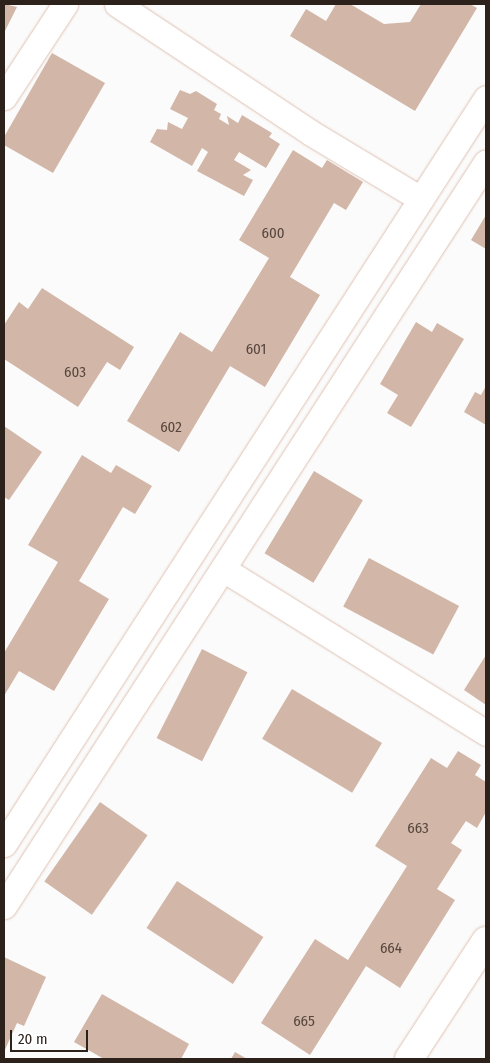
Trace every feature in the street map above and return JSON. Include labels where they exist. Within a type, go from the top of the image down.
[{"type":"street","points":[[4,97],[65,4]]},
{"type":"street","points":[[117,4],[311,133],[421,199]]},
{"type":"street","points":[[6,834],[486,98]]},
{"type":"street","points":[[4,906],[486,162]]},
{"type":"street","points":[[222,569],[486,734]]},
{"type":"street","points":[[409,1059],[486,941]]},
{"type":"building","points":[[4,4],[17,7],[4,33]]},
{"type":"building","points":[[336,4],[350,4],[384,24],[410,22],[421,4],[470,4],[477,8],[415,111],[290,36],[306,9],[326,21]]},
{"type":"building","points":[[52,53],[105,83],[53,173],[4,145],[4,137]]},
{"type":"building","points":[[180,90],[190,94],[196,91],[217,104],[214,110],[221,114],[219,119],[229,125],[227,116],[238,123],[242,115],[272,133],[269,137],[280,144],[266,168],[239,152],[234,160],[251,170],[243,175],[253,180],[244,196],[197,171],[208,152],[202,148],[192,166],[150,142],[157,129],[167,130],[168,122],[182,129],[188,118],[170,109]]},
{"type":"building","points":[[293,150],[322,168],[327,160],[363,182],[346,210],[334,203],[290,277],[320,295],[265,387],[230,366],[179,452],[127,421],[180,332],[212,352],[269,258],[239,240]]},
{"type":"building","points":[[486,215],[486,249],[471,240]]},
{"type":"building","points":[[42,288],[134,347],[120,370],[107,362],[78,407],[4,359],[4,325],[19,302],[28,309]]},
{"type":"building","points":[[416,322],[432,332],[437,323],[464,339],[411,427],[387,413],[398,395],[380,384]]},
{"type":"building","points":[[486,386],[486,425],[464,412],[475,392],[481,395]]},
{"type":"building","points":[[4,426],[42,452],[9,500],[4,497]]},
{"type":"building","points":[[82,455],[111,473],[116,465],[152,486],[135,514],[123,507],[79,581],[109,599],[54,691],[19,671],[4,696],[4,653],[58,562],[28,545]]},
{"type":"building","points":[[314,471],[363,500],[313,583],[265,553]]},
{"type":"building","points":[[369,558],[459,606],[433,654],[343,607]]},
{"type":"building","points":[[202,649],[247,672],[202,761],[157,738]]},
{"type":"building","points":[[486,655],[486,705],[464,690]]},
{"type":"building","points":[[292,689],[382,743],[352,793],[262,739]]},
{"type":"building","points":[[458,751],[481,765],[475,775],[486,782],[486,812],[477,828],[466,821],[451,843],[462,850],[437,889],[455,900],[400,988],[366,966],[310,1055],[261,1023],[315,939],[348,960],[407,866],[375,846],[431,758],[447,768]]},
{"type":"building","points":[[100,802],[148,835],[92,915],[44,881]]},
{"type":"building","points":[[177,881],[263,937],[233,984],[147,928]]},
{"type":"building","points":[[4,957],[46,977],[24,1026],[17,1023],[4,1052]]},
{"type":"building","points":[[102,994],[189,1044],[181,1059],[104,1059],[74,1042]]},
{"type":"building","points":[[235,1052],[247,1059],[231,1059]]}]
